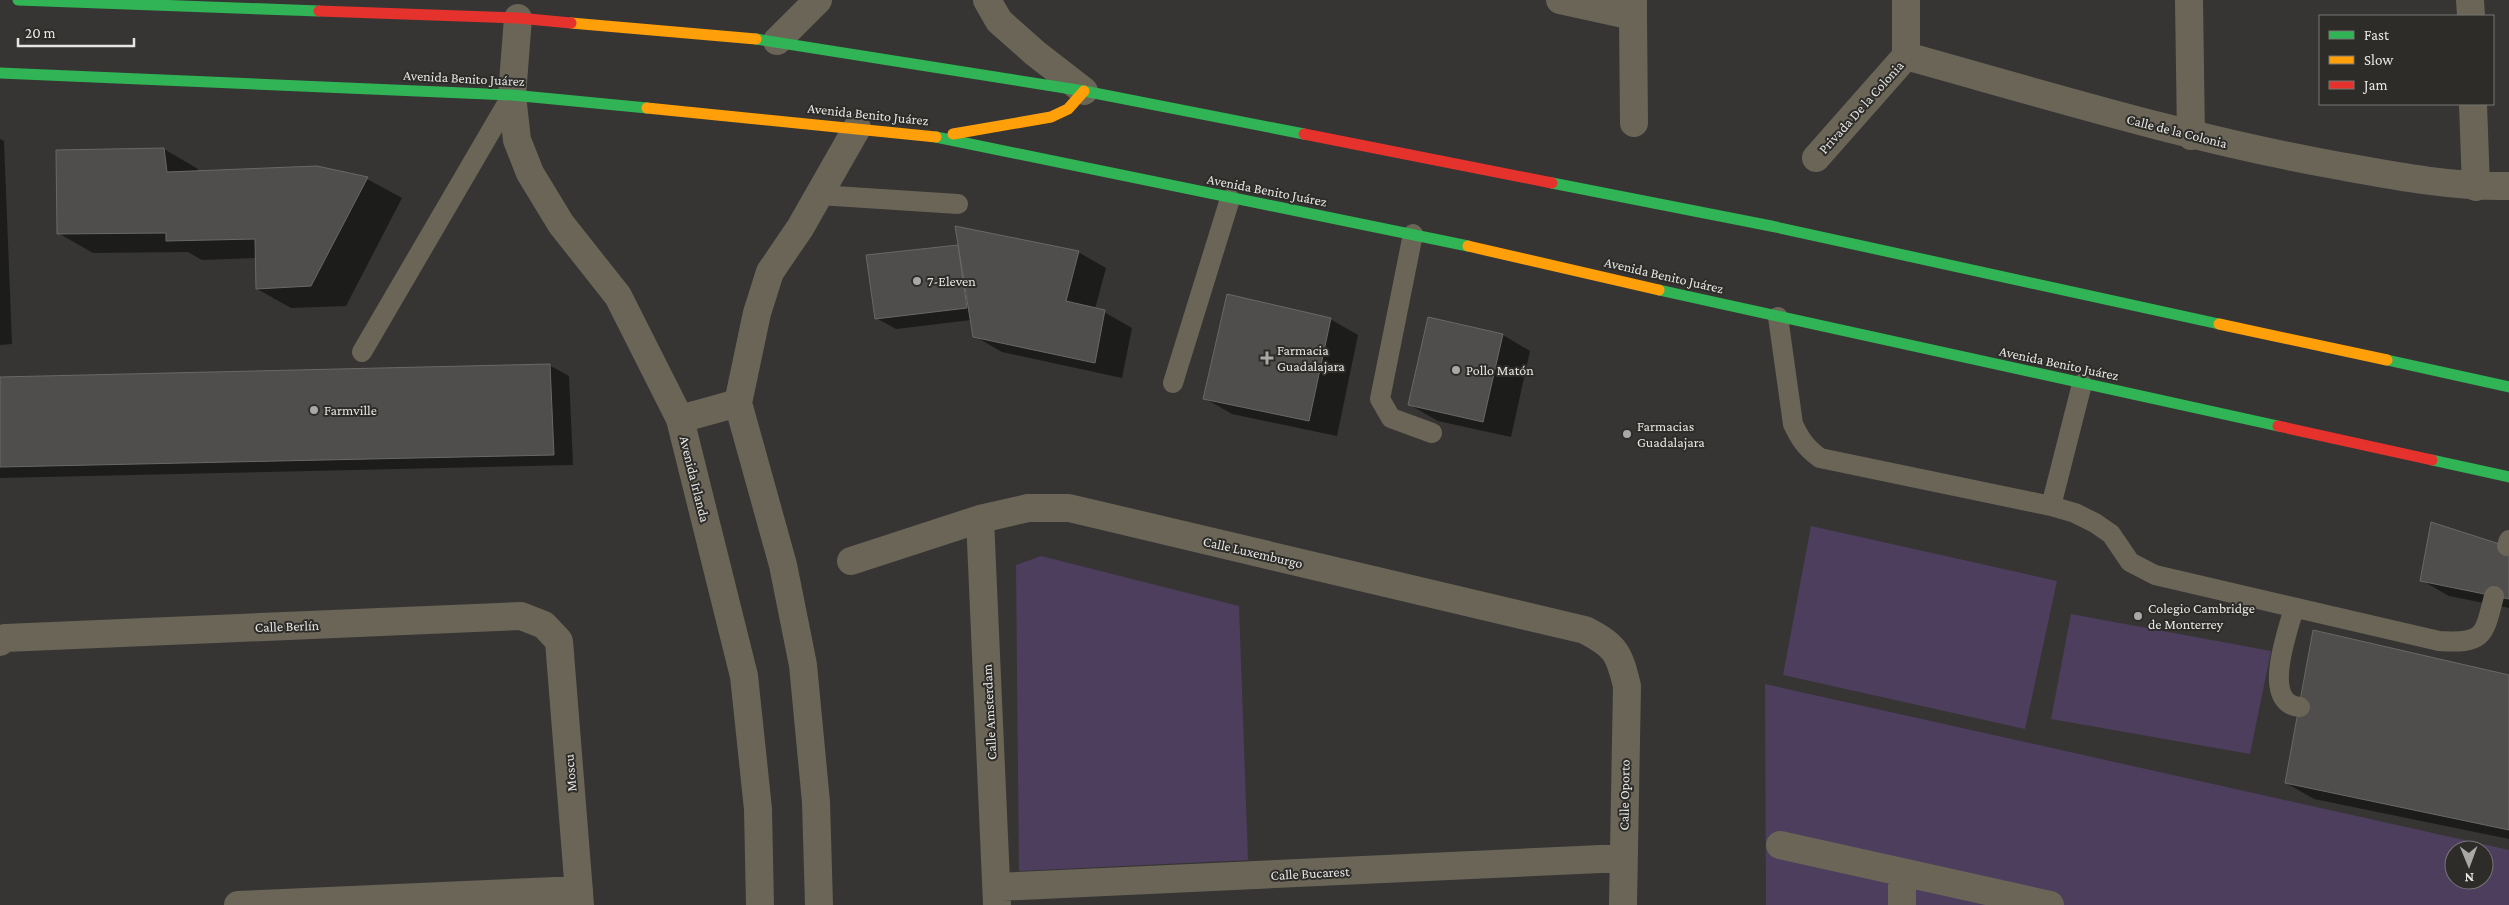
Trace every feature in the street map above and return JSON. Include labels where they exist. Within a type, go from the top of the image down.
[{"type":"main road","points":[[18,0],[518,18],[777,41],[1084,91],[1771,226],[2509,388]]},
{"type":"main road","name":"Avenida Benito Juárez","points":[[0,72],[512,95],[940,137],[1230,199],[1413,234],[1778,317],[2509,477]]},
{"type":"main road","points":[[940,137],[1051,117],[1068,109],[1084,91]]},
{"type":"street","points":[[777,41],[818,0]]},
{"type":"street","points":[[987,0],[999,21],[1035,53],[1084,91]]},
{"type":"street","points":[[1560,0],[1633,8],[1634,123]]},
{"type":"street","points":[[1906,0],[1906,56]]},
{"type":"street","points":[[2189,0],[2191,136]]},
{"type":"street","points":[[2470,0],[2471,15]]},
{"type":"street","name":"Avenida Irlanda","points":[[518,18],[512,95],[517,140],[530,173],[561,224],[618,296],[680,419],[744,676],[758,809],[760,905]]},
{"type":"street","name":"Calle de la Colonia","points":[[1906,56],[2191,136],[2292,158],[2476,187],[2509,186]]},
{"type":"street","name":"Privada De la Colonia","points":[[1816,158],[1906,56]]},
{"type":"street","points":[[2473,105],[2476,187]]},
{"type":"street","points":[[819,905],[816,802],[803,665],[783,565],[738,403],[757,313],[770,272],[800,228],[857,128]]},
{"type":"street","points":[[680,419],[738,403]]},
{"type":"street","name":"Calle Luxemburgo","points":[[851,561],[980,519],[1028,508],[1069,508],[1585,630],[1602,638],[1619,656],[1627,686]]},
{"type":"street","name":"Calle Amsterdam","points":[[980,519],[997,896]]},
{"type":"street","name":"Calle Berlín","points":[[3,640],[521,616],[544,625],[559,641]]},
{"type":"street","name":"Moscu","points":[[559,641],[580,898]]},
{"type":"street","name":"Calle Oporto","points":[[1622,905],[1627,686]]},
{"type":"street","points":[[1780,845],[2050,905]]},
{"type":"street","name":"Calle Bucarest","points":[[997,896],[1623,858]]},
{"type":"street","points":[[1902,872],[1902,905]]},
{"type":"street","points":[[238,905],[580,898]]},
{"type":"lane","points":[[362,352],[512,95]]},
{"type":"lane","points":[[819,195],[958,204]]},
{"type":"lane","points":[[1173,382],[1230,199]]},
{"type":"lane","points":[[1413,234],[1380,400],[1391,418],[1432,433]]},
{"type":"lane","points":[[1778,317],[1793,424],[1804,444],[1820,458],[2051,506],[2095,522],[2111,534],[2130,562],[2155,576],[2439,640],[2458,642],[2475,639],[2486,628],[2494,596]]},
{"type":"lane","points":[[2051,506],[2082,384]]},
{"type":"lane","points":[[2294,608],[2279,668],[2278,686],[2283,700],[2292,706],[2300,706]]},
{"type":"shaded area","points":[[1811,526],[2057,581],[2025,729],[1783,675]]},
{"type":"shaded area","points":[[1041,556],[1239,606],[1248,860],[1019,871],[1016,565]]},
{"type":"shaded area","points":[[2071,614],[2271,651],[2250,754],[2051,719]]},
{"type":"shaded area","points":[[1765,684],[2464,840],[2444,840],[2444,890],[2494,890],[2494,847],[2509,850],[2509,905],[1766,905]]},
{"type":"building","points":[[164,148],[167,172],[317,166],[368,177],[311,286],[256,289],[255,239],[166,241],[166,233],[57,234],[56,150]]},
{"type":"building","points":[[955,226],[1079,251],[1066,301],[1105,310],[1095,363],[973,337]]},
{"type":"building","name":"7-Eleven","points":[[958,245],[967,308],[875,319],[866,255]]},
{"type":"building","name":"Farmacia Guadalajara","points":[[1227,294],[1331,318],[1309,421],[1203,399]]},
{"type":"building","name":"Pollo Matón","points":[[1428,317],[1503,334],[1483,422],[1408,405]]},
{"type":"building","points":[[550,364],[554,455],[0,467],[0,377]]},
{"type":"building","points":[[2431,522],[2509,547],[2509,599],[2420,581]]},
{"type":"building","points":[[2313,630],[2509,675],[2509,830],[2285,783]]},
{"type":"traffic: fast","points":[[18,0],[319,11]]},
{"type":"traffic: fast","points":[[756,39],[1084,91],[1304,134]]},
{"type":"traffic: fast","points":[[0,73],[512,95],[647,108]]},
{"type":"traffic: fast","points":[[936,137],[1468,246]]},
{"type":"traffic: fast","points":[[1552,183],[1771,226],[2219,324]]},
{"type":"traffic: fast","points":[[1659,290],[2278,426]]},
{"type":"traffic: fast","points":[[2387,360],[2509,387]]},
{"type":"traffic: fast","points":[[2432,460],[2509,477]]},
{"type":"traffic: slow","points":[[571,23],[756,39]]},
{"type":"traffic: slow","points":[[953,134],[1051,117],[1068,109],[1084,91]]},
{"type":"traffic: slow","points":[[647,108],[936,137]]},
{"type":"traffic: slow","points":[[1468,246],[1659,290]]},
{"type":"traffic: slow","points":[[2219,324],[2387,360]]},
{"type":"traffic: jam","points":[[319,11],[518,18],[571,23]]},
{"type":"traffic: jam","points":[[1304,134],[1552,183]]},
{"type":"traffic: jam","points":[[2278,426],[2432,460]]},
{"type":"place","name":"7-Eleven","points":[[917,281]]},
{"type":"place","name":"Farmacia Guadalajara","points":[[1267,358]]},
{"type":"place","name":"Pollo Matón","points":[[1456,370]]},
{"type":"place","name":"Farmville","points":[[314,410]]},
{"type":"place","name":"Farmacias Guadalajara","points":[[1627,434]]},
{"type":"place","name":"Colegio Cambridge de Monterrey","points":[[2138,616]]}]
